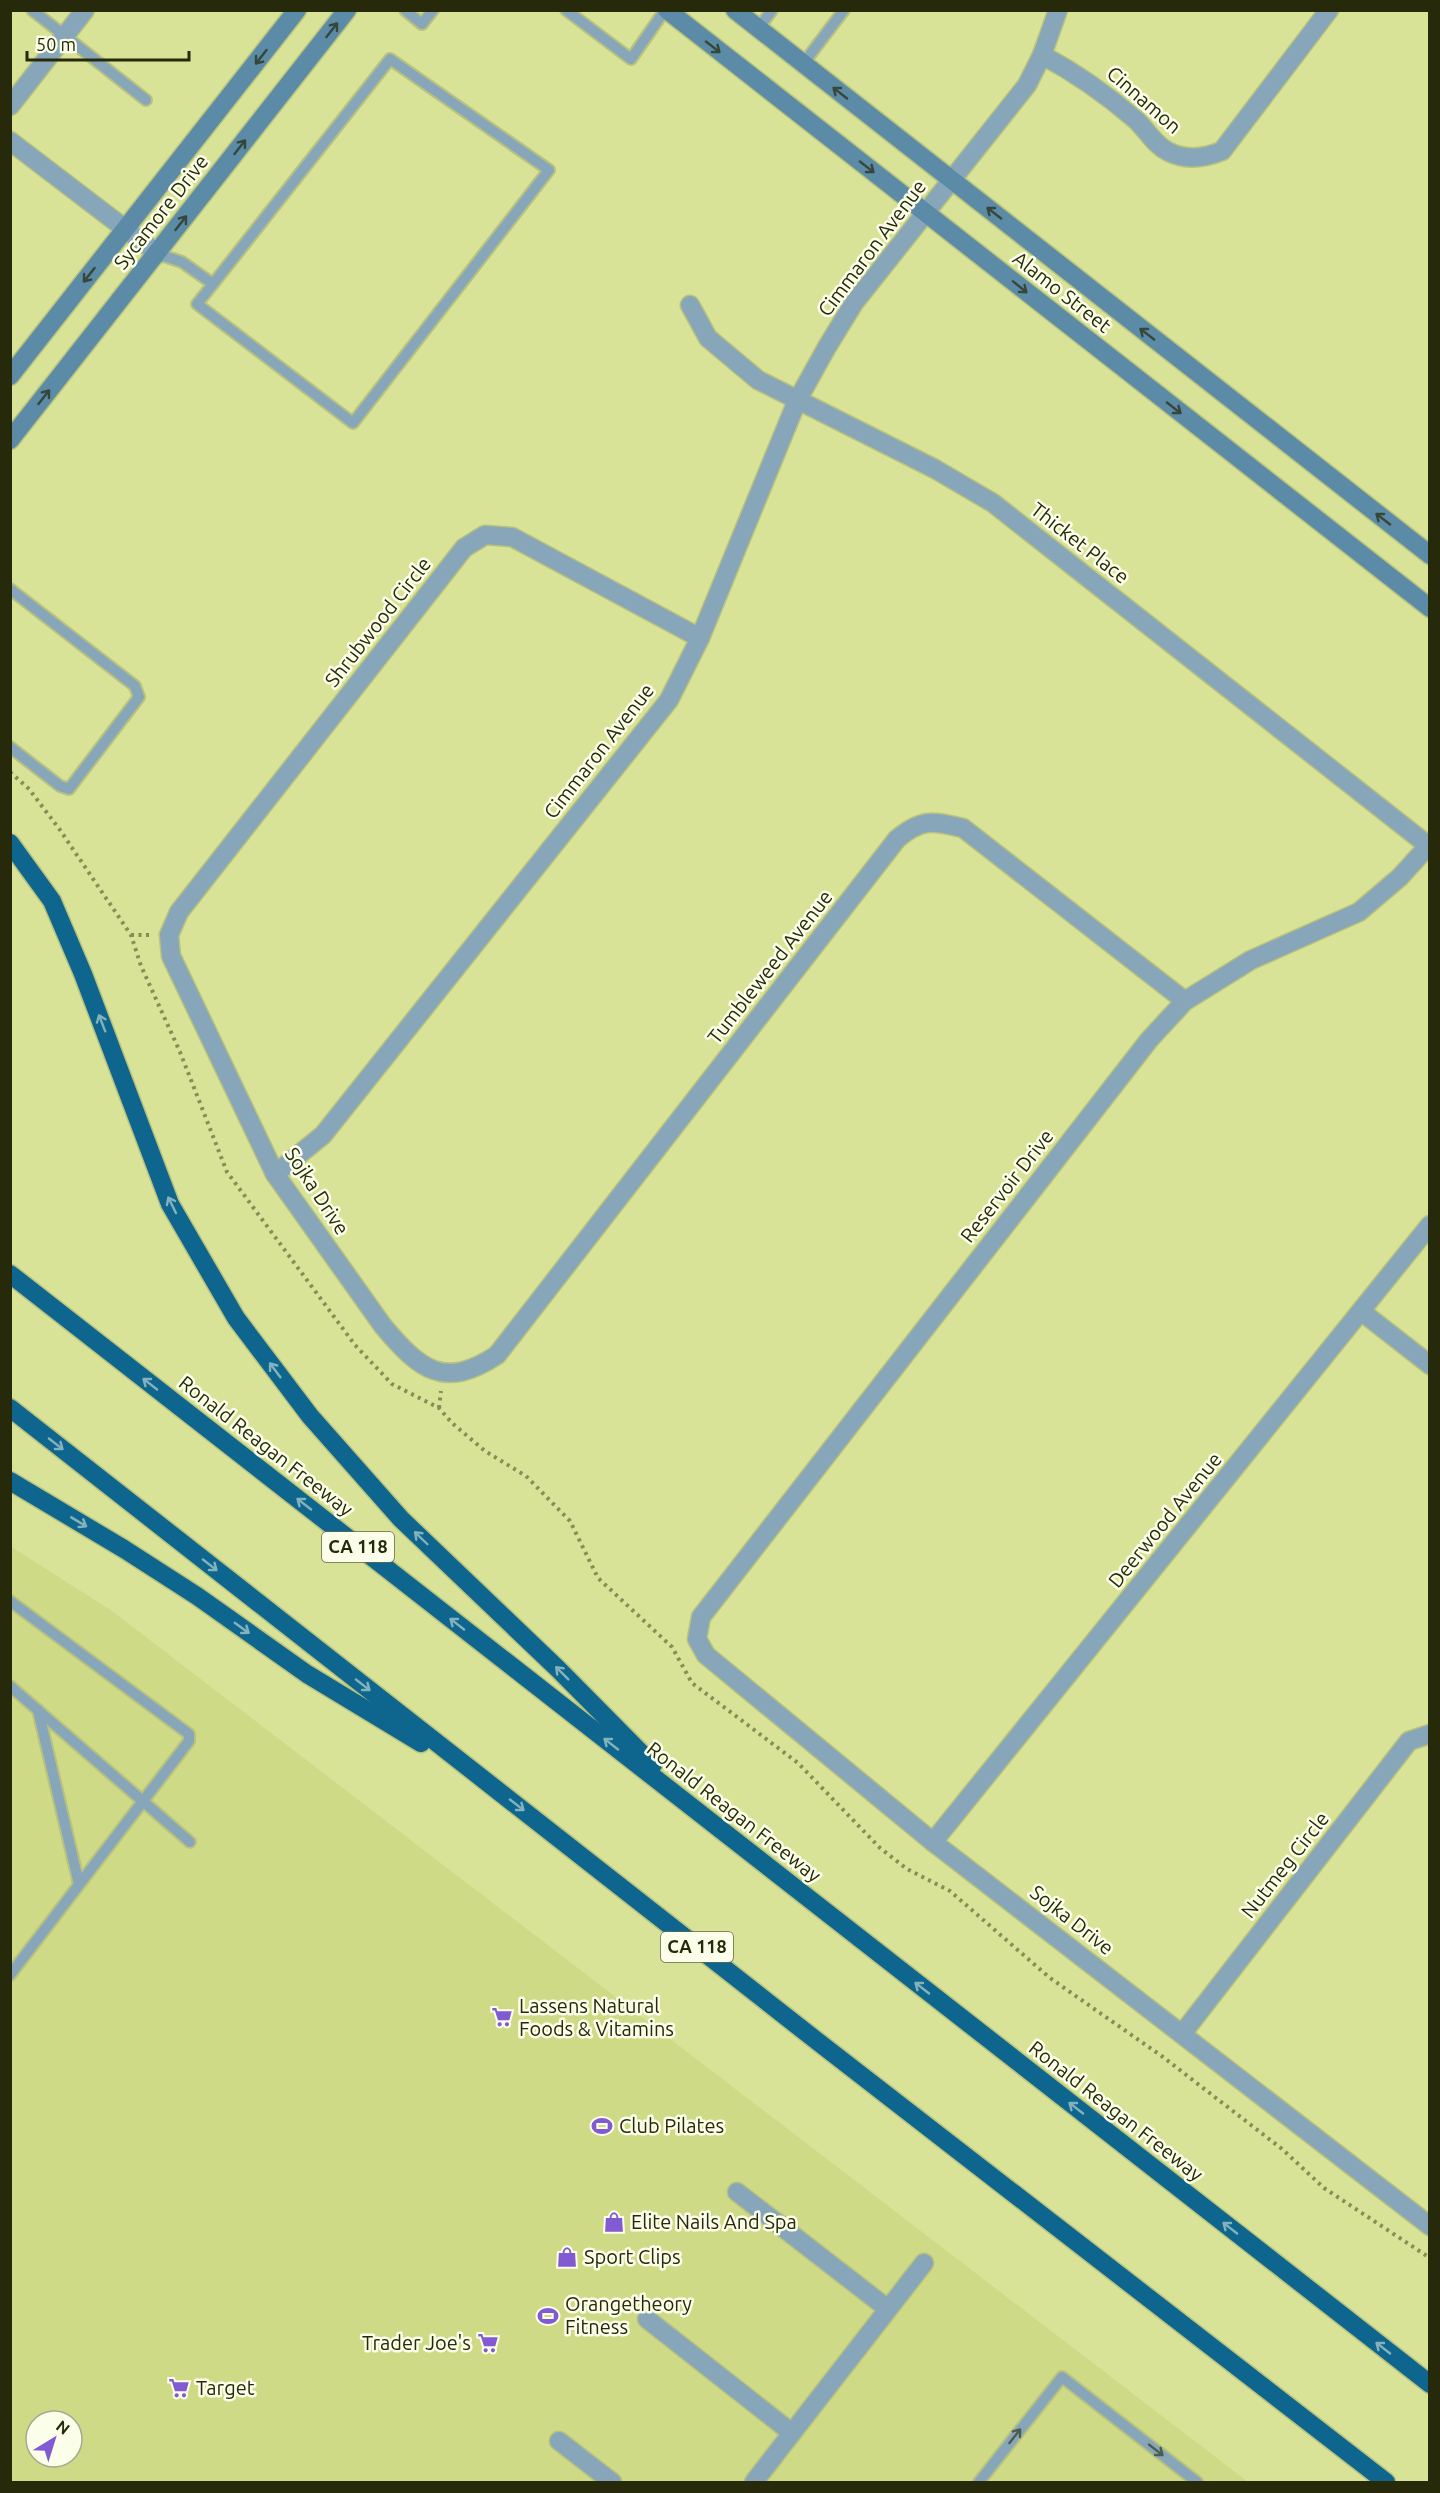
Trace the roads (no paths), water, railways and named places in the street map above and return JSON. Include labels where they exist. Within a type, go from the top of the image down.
[{"type":"highway","points":[[10,843],[52,901],[83,974],[170,1204],[236,1318],[310,1416],[401,1519],[558,1669],[706,1819]]},
{"type":"highway","name":"Ronald Reagan Freeway","points":[[10,1274],[1430,2384]]},
{"type":"highway","name":"CA 118","points":[[10,1408],[1386,2482]]},
{"type":"highway","points":[[10,1481],[197,1596],[307,1674],[491,1784]]},
{"type":"main road","name":"Sycamore Drive","points":[[10,376],[297,10]]},
{"type":"main road","name":"Sycamore Drive","points":[[10,440],[347,10]]},
{"type":"main road","name":"Alamo Street","points":[[666,10],[1430,608]]},
{"type":"main road","name":"Alamo Street","points":[[735,10],[1430,555]]},
{"type":"street","points":[[10,106],[85,10]]},
{"type":"street","name":"Cimmaron Avenue","points":[[275,1174],[323,1135],[669,700],[700,638],[797,401],[854,303],[1027,85],[1042,55],[1058,10]]},
{"type":"street","name":"Cinnamon","points":[[1042,55],[1089,82],[1138,122],[1156,143],[1170,153],[1187,157],[1208,157],[1222,150],[1329,10]]},
{"type":"street","points":[[10,141],[158,254]]},
{"type":"street","name":"Thicket Place","points":[[690,305],[708,338],[729,358],[758,380],[934,469],[993,502],[1429,846]]},
{"type":"street","name":"Shrubwood Circle","points":[[169,935],[179,912],[464,548],[485,535],[512,537],[700,638]]},
{"type":"street","name":"Tumbleweed Avenue","points":[[444,1373],[460,1373],[477,1369],[497,1355],[897,839],[913,826],[935,822],[963,828],[1185,1000]]},
{"type":"street","name":"Reservoir Drive","points":[[697,1639],[701,1617],[1149,1040],[1185,1000],[1251,960],[1359,912],[1400,877],[1429,846]]},
{"type":"street","name":"Sojka Drive","points":[[169,935],[171,956],[275,1174],[389,1334],[402,1349],[428,1369],[444,1373]]},
{"type":"street","name":"Deerwood Avenue","points":[[933,1842],[1430,1225]]},
{"type":"street","points":[[1362,1312],[1430,1365]]},
{"type":"street","name":"Sojka Drive","points":[[697,1639],[706,1655],[933,1842],[1430,2226]]},
{"type":"street","name":"Nutmeg Circle","points":[[1182,2034],[1410,1741],[1430,1734]]},
{"type":"street","points":[[737,2192],[888,2309]]},
{"type":"street","points":[[754,2482],[924,2263]]},
{"type":"street","points":[[646,2319],[792,2433]]},
{"type":"street","points":[[559,2441],[612,2482]]},
{"type":"lane","points":[[32,10],[146,100]]},
{"type":"lane","points":[[405,10],[422,24],[433,10]]},
{"type":"lane","points":[[566,10],[631,59],[666,10]]},
{"type":"lane","points":[[758,29],[772,10]]},
{"type":"lane","points":[[803,64],[844,10]]},
{"type":"lane","points":[[390,59],[549,170],[353,423],[197,304],[213,284],[390,59]]},
{"type":"lane","points":[[158,254],[182,262],[213,284]]},
{"type":"lane","points":[[10,589],[135,686],[139,697],[69,789],[60,786],[10,747]]},
{"type":"lane","points":[[10,1601],[189,1734],[189,1741],[143,1803],[10,1975]]},
{"type":"lane","points":[[10,1686],[190,1842]]},
{"type":"lane","points":[[38,1710],[79,1884]]},
{"type":"lane","points":[[980,2482],[1062,2377],[1197,2482]]},
{"type":"place","name":"Lassens Natural Foods & Vitamins","points":[[502,2017]]},
{"type":"place","name":"Club Pilates","points":[[602,2126]]},
{"type":"place","name":"Elite Nails And Spa","points":[[614,2222]]},
{"type":"place","name":"Sport Clips","points":[[567,2257]]},
{"type":"place","name":"Orangetheory Fitness","points":[[548,2316]]},
{"type":"place","name":"Trader Joe's","points":[[488,2343]]},
{"type":"place","name":"Target","points":[[179,2388]]}]
